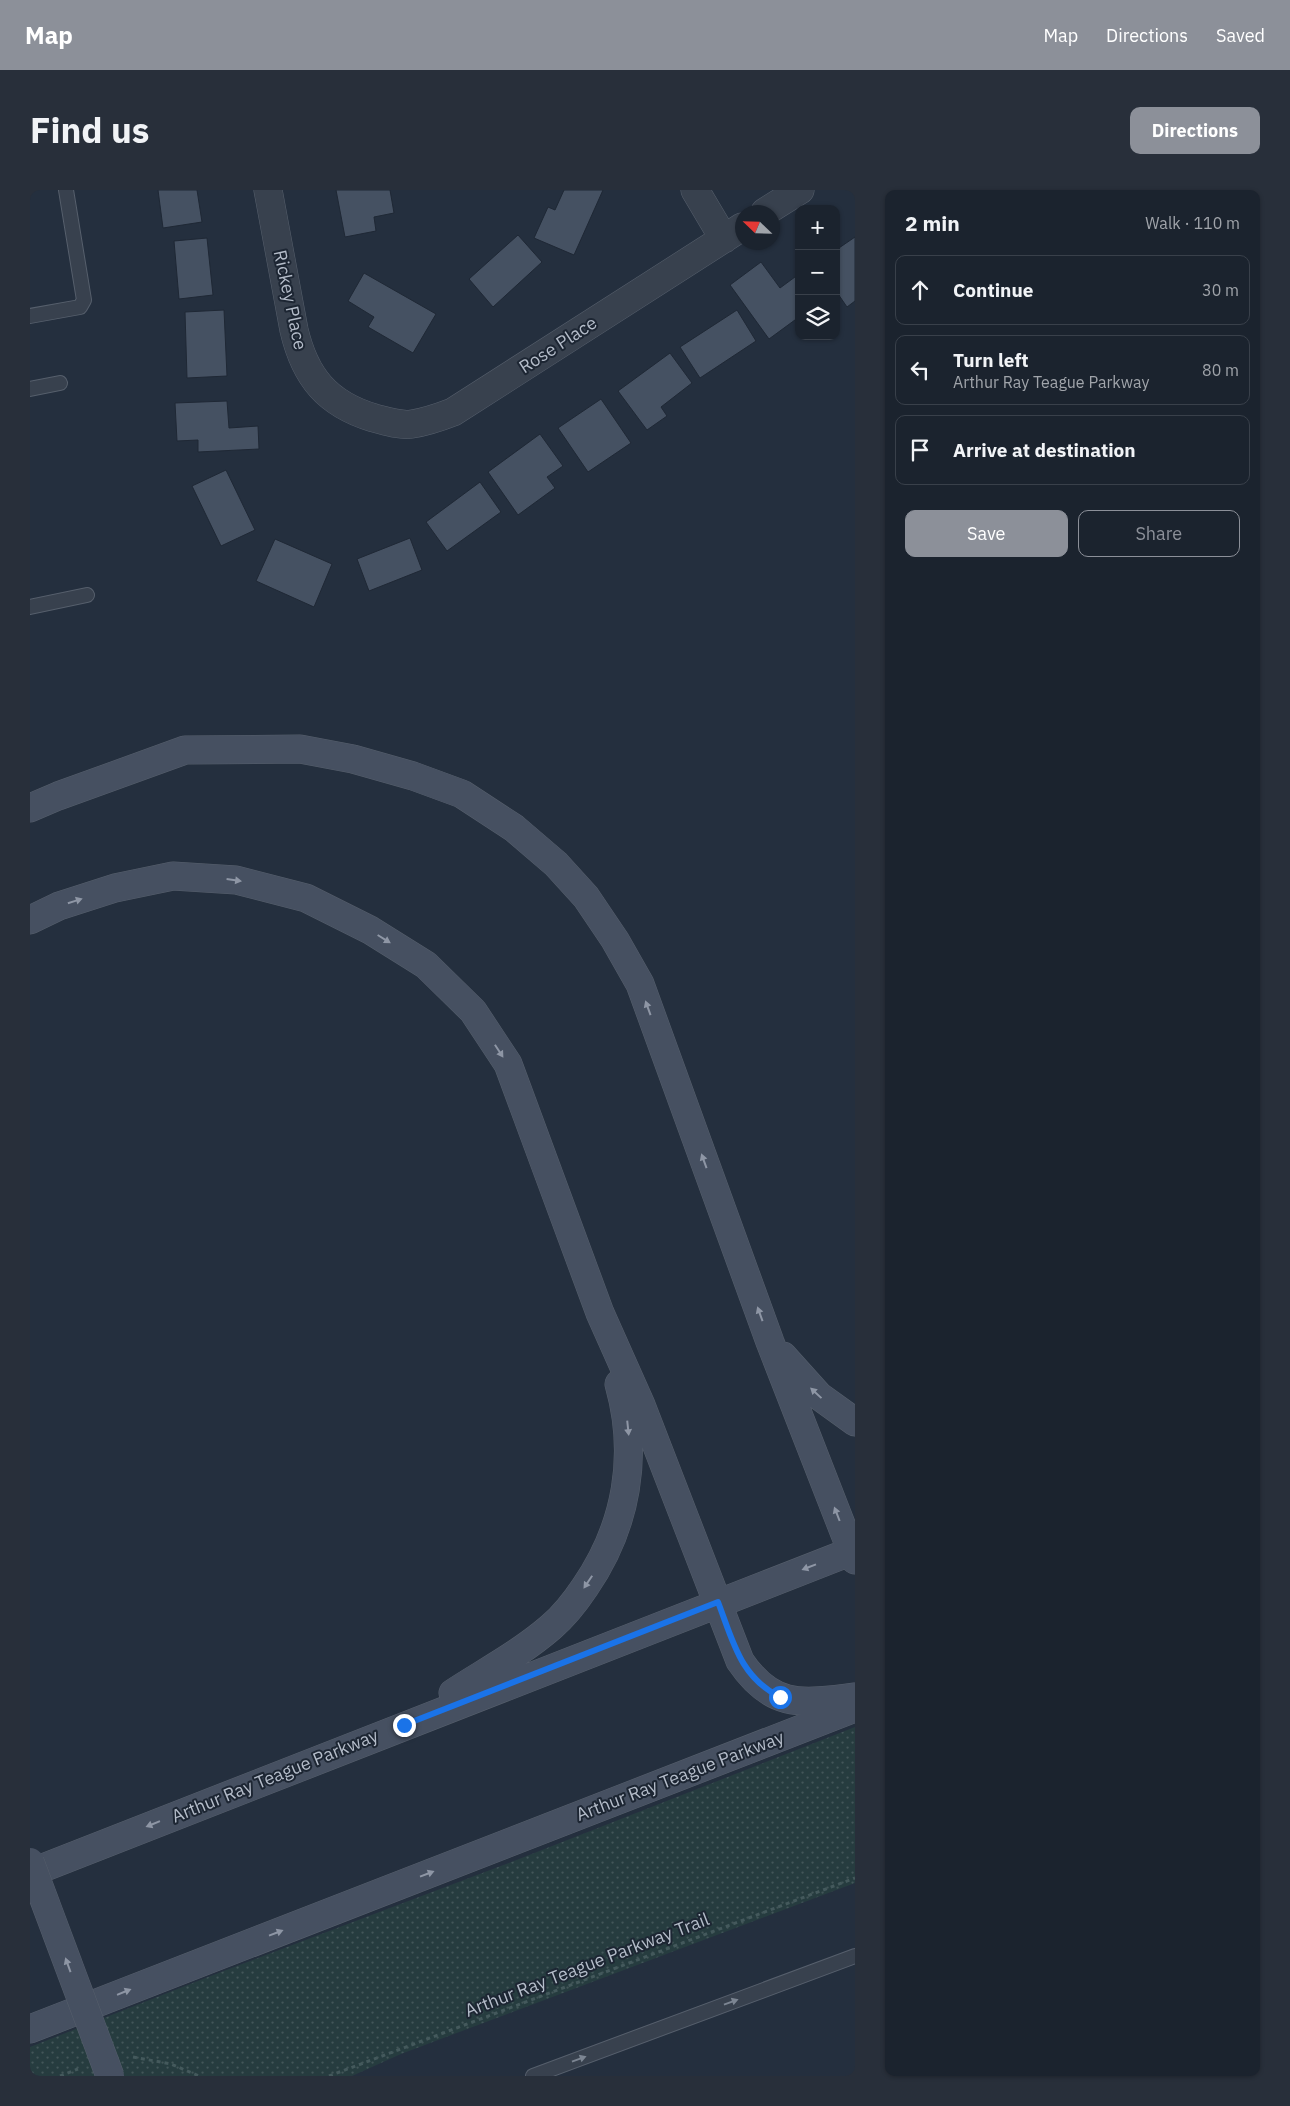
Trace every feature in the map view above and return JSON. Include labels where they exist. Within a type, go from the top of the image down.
[{"type":"main road","points":[[30,808],[185,750],[300,749],[353,759],[421,779],[462,794],[514,828],[556,864],[586,897],[615,940],[640,984],[770,1342],[854,1553]]},
{"type":"main road","points":[[30,920],[60,906],[115,888],[173,876],[236,880],[306,898],[370,930],[426,965],[473,1011],[508,1064],[600,1313],[642,1405],[740,1661],[756,1682],[768,1691],[792,1700],[807,1702],[847,1701]]},
{"type":"main road","points":[[404,1725],[550,1628],[570,1608],[604,1556],[621,1512],[627,1490],[629,1448],[624,1402],[600,1313]]},
{"type":"main road","points":[[770,1342],[819,1396],[855,1422]]},
{"type":"main road","name":"Arthur Ray Teague Parkway","points":[[30,1865],[404,1725],[718,1602],[854,1553]]},
{"type":"main road","name":"Arthur Ray Teague Parkway","points":[[30,2029],[771,1740],[847,1701],[855,1680]]},
{"type":"main road","points":[[30,1865],[110,2076]]},
{"type":"street","name":"Rickey Place","points":[[268,190],[299,352],[309,372],[324,390],[341,405],[361,414]]},
{"type":"street","points":[[695,190],[733,233]]},
{"type":"street","points":[[776,205],[800,190]]},
{"type":"street","name":"Rose Place","points":[[361,414],[386,422],[411,424],[453,412],[733,233]]},
{"type":"lane","points":[[30,316],[80,307],[84,300],[66,190]]},
{"type":"lane","points":[[30,389],[60,384]]},
{"type":"lane","points":[[30,607],[87,595]]},
{"type":"lane","points":[[533,2076],[855,1956]]},
{"type":"path","name":"Arthur Ray Teague Parkway Trail","points":[[329,2076],[855,1878]]},
{"type":"green space","points":[[855,1727],[855,1883],[401,2054],[352,2076],[30,2076],[30,2047],[519,1859]]},
{"type":"building","points":[[158,190],[197,190],[202,222],[163,228]]},
{"type":"building","points":[[336,190],[390,190],[394,213],[374,217],[376,231],[345,237]]},
{"type":"building","points":[[564,190],[603,190],[574,255],[534,238],[548,207],[555,210]]},
{"type":"building","points":[[518,235],[542,262],[493,307],[469,279]]},
{"type":"building","points":[[855,237],[855,301],[847,307],[840,297],[840,247]]},
{"type":"building","points":[[207,238],[213,295],[179,299],[174,241]]},
{"type":"building","points":[[761,262],[780,288],[795,277],[795,320],[769,339],[730,285]]},
{"type":"building","points":[[364,273],[436,314],[413,353],[368,327],[374,317],[348,301]]},
{"type":"building","points":[[224,310],[227,376],[187,378],[185,312]]},
{"type":"building","points":[[737,310],[756,341],[700,378],[680,347]]},
{"type":"building","points":[[670,353],[692,383],[661,407],[667,416],[647,430],[618,391]]},
{"type":"building","points":[[601,399],[631,443],[588,472],[558,428]]},
{"type":"building","points":[[227,401],[229,428],[258,426],[259,449],[198,452],[198,440],[177,441],[175,403]]},
{"type":"building","points":[[540,434],[563,466],[547,477],[555,488],[518,515],[488,472]]},
{"type":"building","points":[[226,470],[255,530],[221,546],[192,486]]},
{"type":"building","points":[[480,482],[501,512],[447,551],[426,522]]},
{"type":"building","points":[[410,538],[422,570],[369,591],[357,559]]},
{"type":"building","points":[[275,539],[332,564],[314,607],[256,581]]},
{"type":"route","points":[[404,1725],[718,1602],[740,1661],[756,1682],[780,1697]]}]
